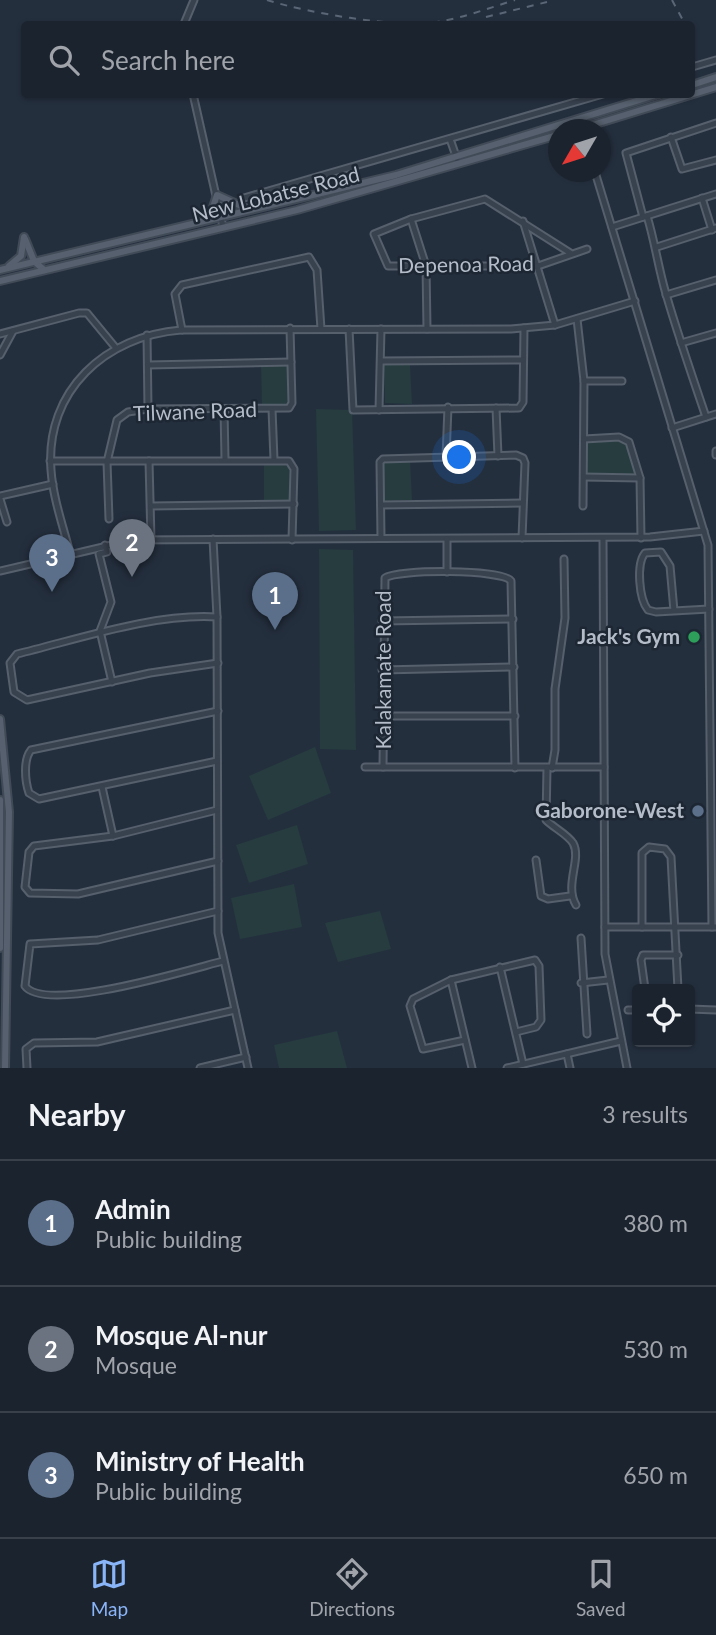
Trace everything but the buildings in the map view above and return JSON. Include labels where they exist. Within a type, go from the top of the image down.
[{"type":"main road","points":[[695,84],[716,77]]},
{"type":"main road","points":[[695,94],[716,87]]},
{"type":"main road","name":"New Lobatse Road","points":[[579,119],[646,98]]},
{"type":"main road","points":[[611,120],[681,98]]},
{"type":"main road","name":"New Lobatse Road","points":[[2,270],[253,210],[456,156],[548,128]]},
{"type":"main road","points":[[516,138],[519,146]]},
{"type":"main road","name":"New Lobatse Road","points":[[0,281],[297,210],[548,138]]},
{"type":"main road","points":[[203,221],[212,210],[217,195],[236,206],[253,210]]},
{"type":"main road","points":[[2,270],[21,256],[24,237],[34,261],[44,270]]},
{"type":"main road","points":[[0,719],[9,812],[5,1068]]},
{"type":"main road","points":[[0,800],[0,945]]},
{"type":"street","points":[[185,21],[194,0]]},
{"type":"street","points":[[695,66],[716,60]]},
{"type":"street","points":[[194,98],[223,227]]},
{"type":"street","points":[[244,198],[589,98]]},
{"type":"street","points":[[706,417],[666,295],[656,257],[657,247],[625,154],[629,150],[716,123]]},
{"type":"street","points":[[671,137],[682,169],[716,160]]},
{"type":"street","points":[[450,139],[458,164]]},
{"type":"street","points":[[598,182],[708,545],[713,690],[714,927],[605,927]]},
{"type":"street","points":[[612,227],[716,194]]},
{"type":"street","points":[[657,247],[714,229],[702,198]]},
{"type":"street","points":[[427,329],[426,265],[411,219],[485,199],[523,220],[572,254]]},
{"type":"street","name":"Depenoa Road","points":[[411,219],[375,232],[385,264],[538,266],[587,249]]},
{"type":"street","points":[[523,220],[555,325]]},
{"type":"street","points":[[182,330],[176,294],[182,285],[309,257],[313,259],[317,270],[321,329]]},
{"type":"street","points":[[666,295],[716,280]]},
{"type":"street","points":[[70,553],[52,484],[50,461],[54,427],[68,394],[92,366],[115,347],[147,335],[182,330],[524,328],[555,325],[635,302]]},
{"type":"street","points":[[0,334],[87,313],[115,347]]},
{"type":"street","points":[[576,319],[584,381],[583,506]]},
{"type":"street","points":[[148,365],[291,362],[290,328]]},
{"type":"street","points":[[349,329],[351,408],[379,410],[521,407],[524,328]]},
{"type":"street","points":[[379,410],[381,329]]},
{"type":"street","points":[[0,355],[13,331]]},
{"type":"street","points":[[681,343],[716,333]]},
{"type":"street","points":[[147,335],[148,409]]},
{"type":"street","points":[[381,361],[523,360]]},
{"type":"street","name":"Tilwane Road","points":[[109,519],[107,462],[117,420],[128,412],[148,409],[272,409],[291,406],[291,362]]},
{"type":"street","points":[[584,381],[622,381]]},
{"type":"street","points":[[446,457],[448,407]]},
{"type":"street","points":[[496,408],[498,456]]},
{"type":"street","points":[[224,409],[225,459]]},
{"type":"street","points":[[272,409],[274,460]]},
{"type":"street","points":[[673,428],[716,414]]},
{"type":"street","points":[[584,439],[625,439],[636,458],[640,478],[641,538]]},
{"type":"street","points":[[382,538],[380,461],[387,458],[516,455],[525,460],[522,538]]},
{"type":"street","points":[[50,461],[289,461],[292,464],[294,504],[292,540]]},
{"type":"street","points":[[149,461],[151,540]]},
{"type":"street","points":[[584,477],[640,478]]},
{"type":"street","points":[[7,522],[0,498],[52,484]]},
{"type":"street","points":[[381,505],[522,503]]},
{"type":"street","points":[[151,506],[294,504]]},
{"type":"street","points":[[0,571],[105,545],[151,540],[641,538],[681,536],[704,531]]},
{"type":"street","points":[[447,538],[447,572],[508,576],[513,619],[515,768]]},
{"type":"street","points":[[603,538],[605,927],[608,980],[627,1068]]},
{"type":"street","points":[[213,539],[218,617],[218,911],[223,961],[248,1068]]},
{"type":"street","points":[[708,545],[716,542]]},
{"type":"street","points":[[105,545],[107,552],[99,554],[111,603],[101,634],[112,682]]},
{"type":"street","points":[[674,611],[669,561],[661,552],[645,553],[640,562],[645,607],[652,611],[674,611],[709,609]]},
{"type":"street","points":[[564,559],[565,618],[555,690],[555,750],[549,768],[547,820],[575,848],[570,896],[576,905]]},
{"type":"street","name":"Kalakamate Road","points":[[383,767],[383,583],[388,575],[447,572]]},
{"type":"street","points":[[218,617],[186,616],[101,634],[14,656],[10,663],[14,692],[27,700],[194,665],[218,663]]},
{"type":"street","points":[[382,621],[513,619]]},
{"type":"street","points":[[382,670],[514,667]]},
{"type":"street","points":[[217,761],[39,799],[33,797],[27,787],[26,757],[31,750],[218,711]]},
{"type":"street","points":[[383,716],[515,716]]},
{"type":"street","points":[[365,767],[604,767]]},
{"type":"street","points":[[102,787],[113,836]]},
{"type":"street","points":[[217,810],[113,836],[34,846],[29,852],[27,891],[59,895],[78,894],[218,861]]},
{"type":"street","points":[[642,928],[642,853],[649,847],[665,849],[671,857],[678,984]]},
{"type":"street","points":[[536,860],[541,896],[548,899],[570,896]]},
{"type":"street","points":[[218,911],[98,940],[30,944],[25,986],[34,993],[84,995],[223,961]]},
{"type":"street","points":[[581,938],[581,983],[587,1034]]},
{"type":"street","points":[[644,984],[641,960],[643,955],[678,955]]},
{"type":"street","points":[[465,1040],[428,1049],[419,1045],[411,1002],[416,996],[451,980],[535,960],[539,966],[541,1020],[536,1027],[516,1032]]},
{"type":"street","points":[[500,967],[523,1064]]},
{"type":"street","points":[[451,980],[472,1068]]},
{"type":"street","points":[[581,983],[608,980]]},
{"type":"street","points":[[695,1009],[716,1010]]},
{"type":"street","points":[[26,1068],[26,1049],[34,1043],[97,1042],[235,1010]]},
{"type":"street","points":[[507,1068],[621,1041]]},
{"type":"street","points":[[567,1054],[570,1068]]},
{"type":"street","points":[[201,1068],[246,1057]]},
{"type":"green space","points":[[288,362],[289,404],[287,407],[262,406],[261,365]]},
{"type":"green space","points":[[384,365],[410,365],[412,404],[385,403]]},
{"type":"green space","points":[[316,409],[352,410],[356,530],[319,531]]},
{"type":"green space","points":[[619,439],[632,455],[636,475],[588,474],[586,440]]},
{"type":"green space","points":[[410,460],[412,500],[384,501],[383,463]]},
{"type":"green space","points":[[264,462],[289,464],[290,500],[264,501]]},
{"type":"green space","points":[[319,549],[353,550],[356,750],[320,749]]},
{"type":"green space","points":[[315,747],[331,793],[268,820],[249,776]]},
{"type":"green space","points":[[297,825],[308,864],[249,883],[236,845]]},
{"type":"green space","points":[[294,884],[302,927],[240,939],[231,898]]},
{"type":"green space","points":[[380,911],[391,949],[338,962],[325,923]]},
{"type":"green space","points":[[337,1031],[347,1068],[279,1068],[274,1045]]},
{"type":"railway","points":[[267,0],[305,10],[376,21]]},
{"type":"railway","points":[[442,21],[515,0]]},
{"type":"railway","points":[[672,0],[683,21]]},
{"type":"railway","points":[[486,17],[547,2]]},
{"type":"place","name":"Mosque Al-nur","points":[[132,577]]},
{"type":"place","name":"Ministry of Health","points":[[52,592]]},
{"type":"place","name":"Admin","points":[[275,630]]},
{"type":"place","name":"Jack's Gym","points":[[694,637]]},
{"type":"place","name":"Gaborone-West","points":[[698,811]]}]
